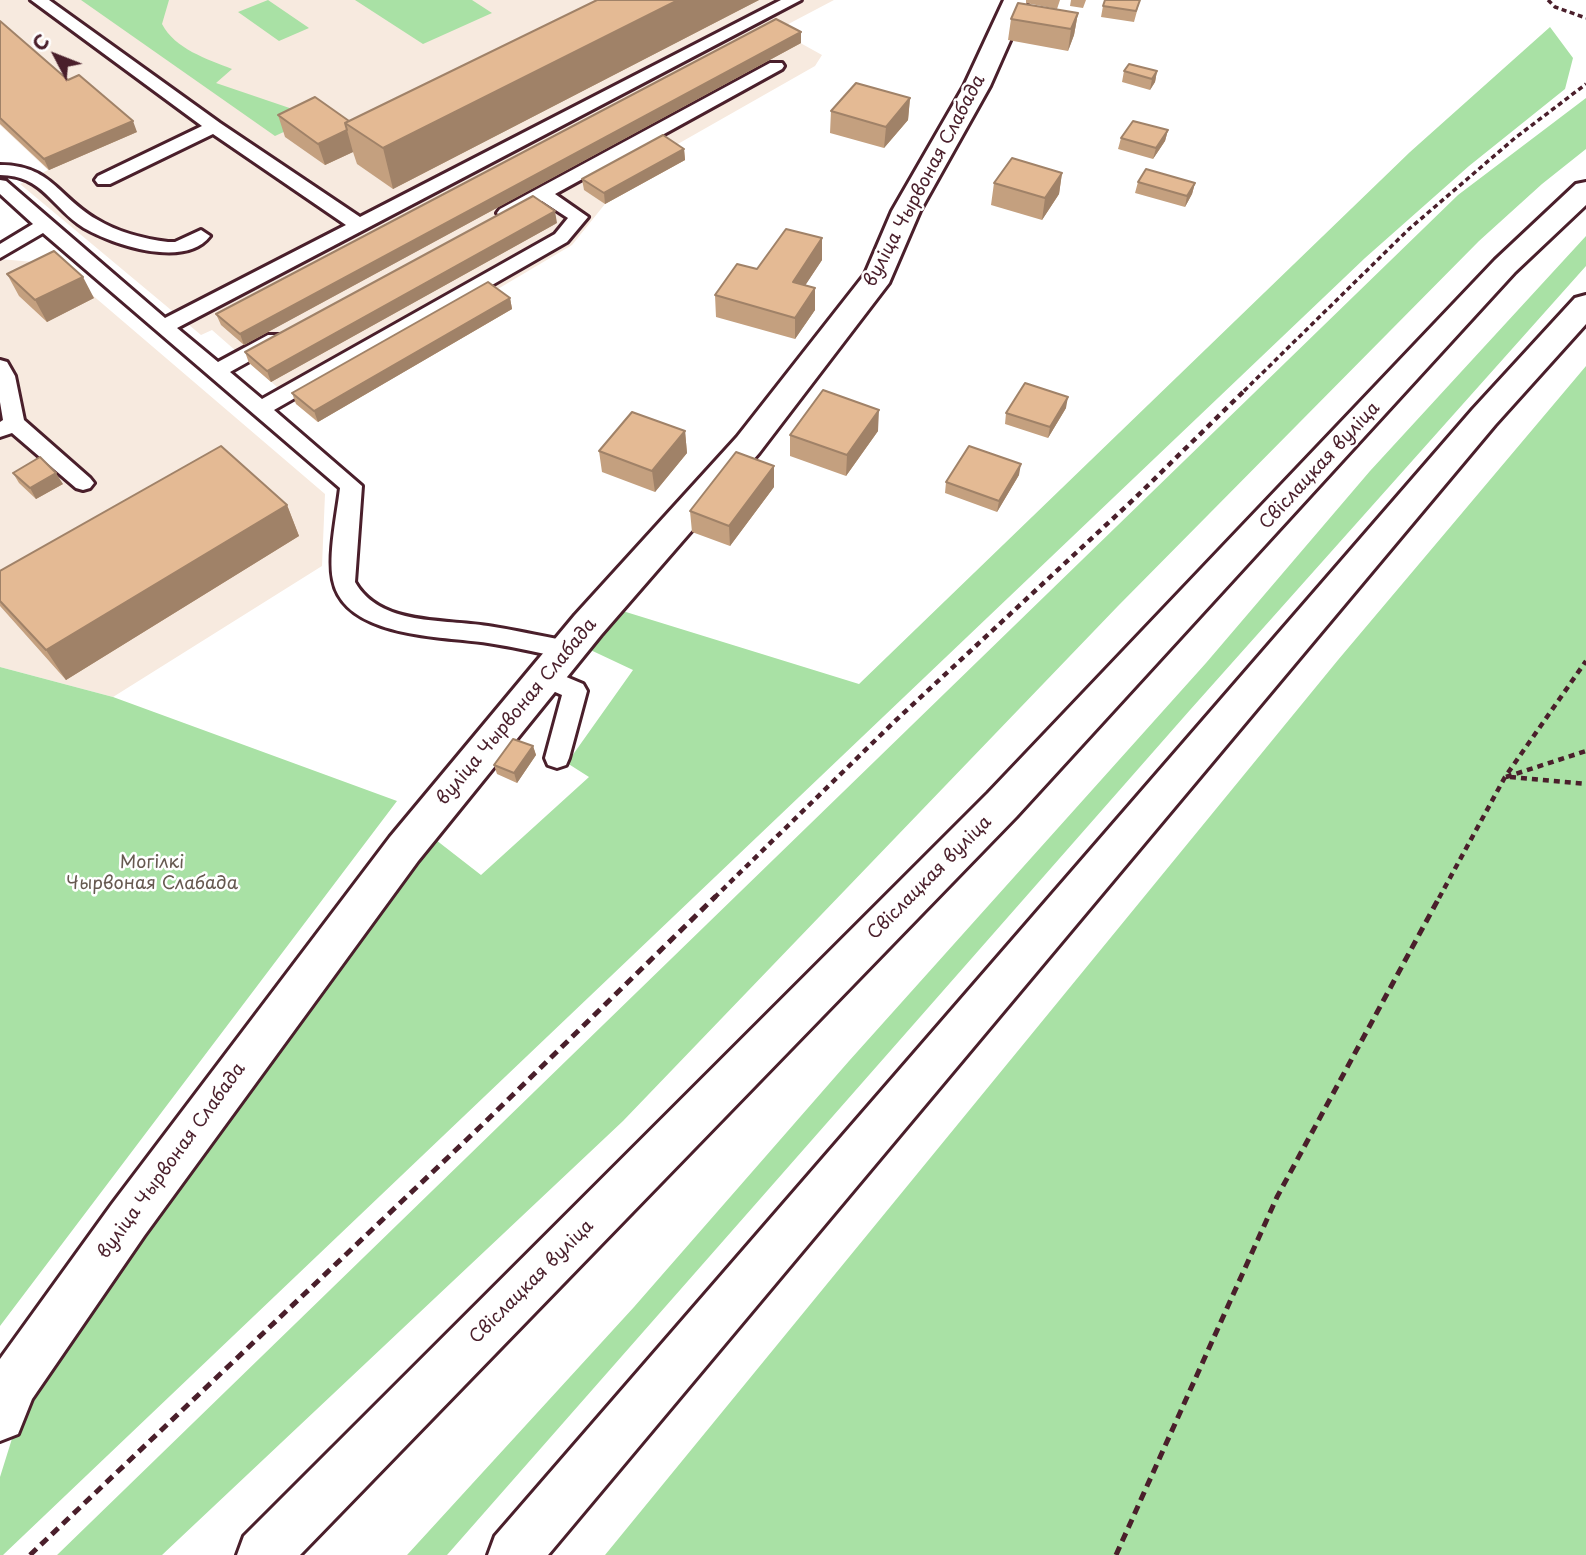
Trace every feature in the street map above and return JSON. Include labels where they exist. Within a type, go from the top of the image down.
[{"type":"main road","name":"вуліца Чырвоная Слабада","points":[[0,1416],[14,1382],[194,1127],[404,849],[556,663],[748,445],[878,276],[906,211],[977,86],[1016,0]]},
{"type":"main road","name":"Свіслацкая вуліца","points":[[263,1555],[992,814],[1405,376],[1505,266],[1586,190]]},
{"type":"main road","points":[[514,1555],[1475,428],[1586,305]]},
{"type":"lane","points":[[39,0],[214,127],[359,225]]},
{"type":"lane","points":[[163,327],[793,0]]},
{"type":"lane","points":[[488,222],[776,66]]},
{"type":"lane","points":[[104,180],[214,127]]},
{"type":"lane","points":[[0,170],[16,168],[47,183],[89,222],[155,247],[179,248],[201,236]]},
{"type":"lane","points":[[0,185],[351,486],[344,581],[356,599],[374,614],[407,625],[480,633],[556,663],[575,691],[557,758]]},
{"type":"lane","points":[[260,410],[561,238],[579,217],[542,193]]},
{"type":"lane","points":[[0,252],[44,225]]},
{"type":"lane","points":[[215,372],[286,333]]},
{"type":"lane","points":[[0,367],[5,376],[7,426],[83,483]]},
{"type":"path","points":[[1548,0],[1555,7],[1586,18]]},
{"type":"path","points":[[30,1555],[471,1136],[895,721],[1134,499],[1409,229],[1515,138],[1586,84]]},
{"type":"path","points":[[1116,1555],[1277,1197],[1505,777],[1586,661]]},
{"type":"path","points":[[1505,777],[1586,751]]},
{"type":"path","points":[[1505,777],[1586,784]]},
{"type":"shaded area","points":[[0,0],[834,0],[777,30],[822,55],[815,66],[669,149],[685,160],[605,204],[572,245],[491,293],[512,309],[317,422],[212,330],[201,335],[20,184],[48,170],[0,125]]},
{"type":"shaded area","points":[[0,259],[56,264],[325,494],[322,566],[113,697],[0,667]]},
{"type":"green space","points":[[81,0],[169,0],[162,24],[168,33],[183,47],[232,69],[216,83],[316,117],[275,136]]},
{"type":"green space","points":[[268,0],[309,28],[279,41],[238,12]]},
{"type":"green space","points":[[355,0],[472,0],[492,13],[423,44]]},
{"type":"green space","points":[[1550,27],[1573,58],[1565,89],[1469,166],[1365,258],[0,1555],[0,1477],[15,1429],[48,1368],[436,840],[481,875],[589,777],[567,763],[633,670],[582,646],[613,608],[859,684],[1410,152]]},
{"type":"green space","points":[[1586,98],[1586,149],[1542,184],[1479,241],[1118,606],[623,1121],[162,1555],[57,1555],[1458,195]]},
{"type":"green space","points":[[1586,236],[1586,266],[1190,710],[447,1555],[407,1555],[634,1307],[849,1061],[1206,663],[1370,471]]},
{"type":"green space","points":[[1586,366],[1586,1555],[605,1555],[1338,660]]},
{"type":"green space","name":"Могілкі Чырвоная Слабада","points":[[0,667],[113,697],[397,801],[0,1326]]},
{"type":"building","points":[[597,0],[678,0],[383,148],[345,123]]},
{"type":"building","points":[[1105,0],[1140,0],[1136,11],[1103,6]]},
{"type":"building","points":[[1018,3],[1078,13],[1071,29],[1011,19]]},
{"type":"building","points":[[776,19],[801,32],[240,334],[216,314]]},
{"type":"building","points":[[0,21],[68,80],[79,75],[133,121],[44,159],[0,118]]},
{"type":"building","points":[[1129,64],[1157,71],[1152,79],[1124,71]]},
{"type":"building","points":[[856,83],[910,98],[886,127],[831,111]]},
{"type":"building","points":[[315,97],[349,121],[345,123],[347,130],[318,144],[278,115]]},
{"type":"building","points":[[1133,121],[1168,130],[1156,148],[1121,138]]},
{"type":"building","points":[[663,135],[684,149],[604,193],[582,179]]},
{"type":"building","points":[[1012,158],[1062,173],[1045,198],[994,183]]},
{"type":"building","points":[[1146,169],[1195,183],[1187,196],[1138,182]]},
{"type":"building","points":[[533,196],[555,211],[267,371],[245,352]]},
{"type":"building","points":[[786,229],[822,238],[793,282],[815,288],[795,318],[715,295],[737,264],[757,269]]},
{"type":"building","points":[[54,251],[83,277],[35,300],[7,274]]},
{"type":"building","points":[[488,282],[510,298],[314,411],[292,393]]},
{"type":"building","points":[[1025,383],[1068,397],[1050,427],[1006,413]]},
{"type":"building","points":[[823,390],[879,410],[847,455],[790,435]]},
{"type":"building","points":[[632,412],[685,431],[652,471],[599,451]]},
{"type":"building","points":[[221,446],[287,505],[46,650],[0,601],[0,571]]},
{"type":"building","points":[[969,446],[1021,464],[999,501],[946,482]]},
{"type":"building","points":[[736,452],[774,466],[729,526],[690,511]]},
{"type":"building","points":[[40,457],[56,473],[30,488],[13,473]]},
{"type":"building","points":[[513,739],[533,746],[514,773],[494,765]]}]
